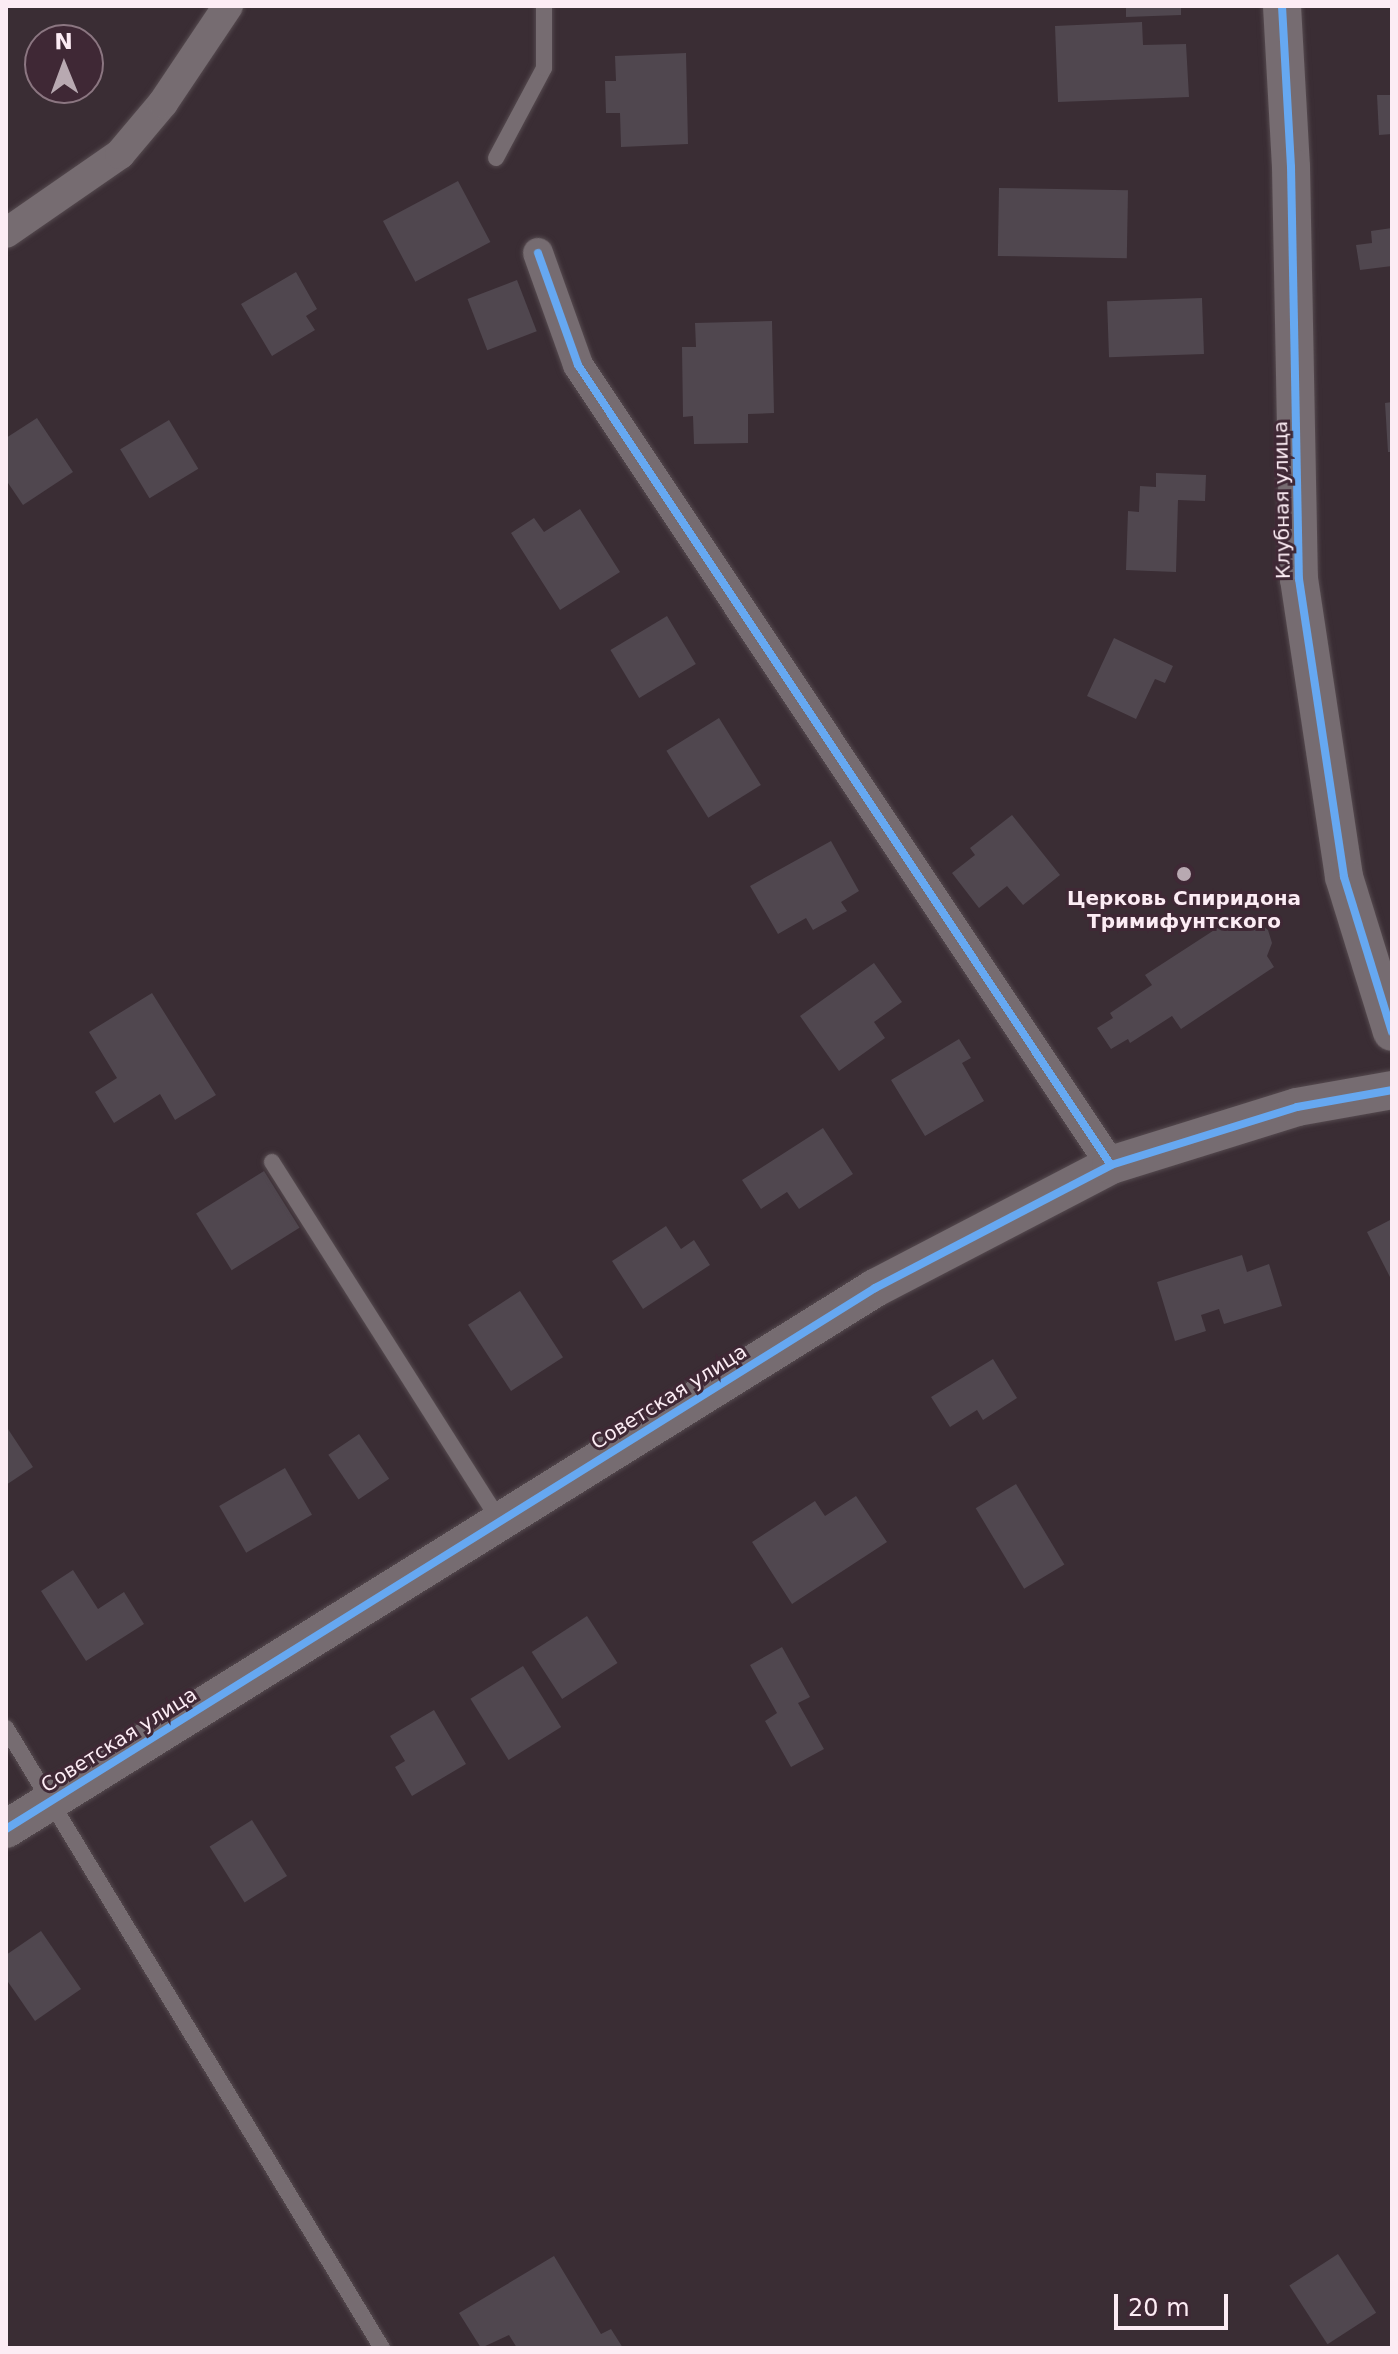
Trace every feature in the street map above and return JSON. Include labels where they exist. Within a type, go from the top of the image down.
[{"type":"street","points":[[6,233],[120,154],[163,103],[228,6]]},
{"type":"street","name":"Клубная улица","points":[[1282,6],[1291,167],[1299,579],[1344,877],[1392,1032]]},
{"type":"street","points":[[538,253],[578,365],[1111,1165]]},
{"type":"street","name":"Советская улица","points":[[6,1829],[875,1288],[1111,1165],[1297,1107],[1392,1090]]},
{"type":"lane","points":[[496,158],[544,68],[544,6]]},
{"type":"lane","points":[[272,1162],[500,1521]]},
{"type":"lane","points":[[6,1728],[382,2348]]},
{"type":"building","points":[[1126,6],[1181,6],[1181,15],[1126,17]]},
{"type":"building","points":[[1142,22],[1143,45],[1186,44],[1189,97],[1058,102],[1055,26]]},
{"type":"building","points":[[686,53],[688,144],[621,147],[620,113],[606,113],[605,81],[616,81],[615,56]]},
{"type":"building","points":[[1377,95],[1392,95],[1392,134],[1379,135]]},
{"type":"building","points":[[458,181],[490,242],[415,282],[383,221]]},
{"type":"building","points":[[999,188],[1128,190],[1127,258],[998,256]]},
{"type":"building","points":[[1392,228],[1392,266],[1360,270],[1356,245],[1372,243],[1371,231]]},
{"type":"building","points":[[296,272],[317,309],[306,316],[315,330],[272,356],[241,304]]},
{"type":"building","points":[[517,280],[537,331],[487,350],[468,299]]},
{"type":"building","points":[[1202,298],[1204,354],[1109,357],[1107,301]]},
{"type":"building","points":[[772,321],[774,413],[748,414],[748,443],[694,444],[693,416],[683,417],[682,347],[696,347],[695,323]]},
{"type":"building","points":[[1392,402],[1392,452],[1388,452],[1385,403]]},
{"type":"building","points":[[37,418],[73,472],[23,505],[6,480],[6,438]]},
{"type":"building","points":[[169,420],[198,469],[149,498],[120,449]]},
{"type":"building","points":[[1156,473],[1206,475],[1205,501],[1178,500],[1176,572],[1126,570],[1128,511],[1139,512],[1140,486],[1156,487]]},
{"type":"building","points":[[580,509],[620,572],[560,610],[511,533],[534,518],[544,532]]},
{"type":"building","points":[[667,616],[696,664],[639,698],[610,650]]},
{"type":"building","points":[[1114,638],[1173,666],[1165,683],[1155,679],[1136,719],[1087,696]]},
{"type":"building","points":[[719,718],[761,785],[708,818],[666,751]]},
{"type":"building","points":[[1012,815],[1060,875],[1023,905],[1007,886],[979,908],[952,873],[975,855],[970,848]]},
{"type":"building","points":[[831,841],[859,891],[841,902],[847,911],[813,930],[806,918],[778,934],[750,886]]},
{"type":"building","points":[[1239,914],[1244,923],[1258,922],[1268,930],[1272,943],[1267,956],[1274,967],[1181,1029],[1172,1016],[1130,1043],[1128,1039],[1111,1049],[1097,1028],[1113,1018],[1110,1013],[1152,985],[1145,975]]},
{"type":"building","points":[[874,963],[902,1002],[874,1022],[885,1038],[839,1071],[800,1016]]},
{"type":"building","points":[[152,993],[216,1095],[175,1120],[160,1094],[114,1123],[95,1092],[117,1078],[89,1032]]},
{"type":"building","points":[[959,1039],[971,1058],[962,1063],[984,1101],[925,1136],[891,1080]]},
{"type":"building","points":[[823,1128],[853,1174],[799,1209],[787,1192],[761,1209],[742,1180]]},
{"type":"building","points":[[264,1171],[300,1228],[232,1270],[196,1213]]},
{"type":"building","points":[[1392,1219],[1392,1281],[1367,1232]]},
{"type":"building","points":[[666,1226],[681,1249],[694,1240],[710,1265],[643,1309],[612,1261]]},
{"type":"building","points":[[1242,1255],[1247,1272],[1269,1264],[1282,1306],[1224,1324],[1219,1309],[1201,1315],[1206,1331],[1175,1341],[1157,1282]]},
{"type":"building","points":[[520,1291],[563,1357],[511,1391],[468,1325]]},
{"type":"building","points":[[993,1359],[1017,1398],[983,1420],[977,1410],[950,1427],[931,1397]]},
{"type":"building","points":[[6,1426],[33,1467],[6,1485]]},
{"type":"building","points":[[359,1434],[389,1479],[359,1499],[328,1455]]},
{"type":"building","points":[[285,1468],[312,1515],[246,1553],[219,1506]]},
{"type":"building","points":[[1016,1484],[1064,1565],[1024,1589],[976,1508]]},
{"type":"building","points":[[856,1496],[887,1542],[792,1604],[752,1542],[815,1501],[825,1516]]},
{"type":"building","points":[[73,1570],[98,1609],[124,1592],[144,1624],[86,1661],[41,1591]]},
{"type":"building","points":[[587,1616],[617,1663],[562,1699],[532,1652]]},
{"type":"building","points":[[782,1647],[810,1697],[798,1703],[824,1749],[791,1767],[765,1721],[777,1713],[750,1665]]},
{"type":"building","points":[[523,1666],[561,1727],[509,1760],[470,1699]]},
{"type":"building","points":[[434,1710],[466,1764],[412,1796],[395,1767],[405,1761],[390,1736]]},
{"type":"building","points":[[252,1820],[287,1876],[245,1902],[210,1846]]},
{"type":"building","points":[[41,1931],[81,1989],[35,2021],[6,1979],[6,1955]]},
{"type":"building","points":[[1338,2254],[1376,2313],[1327,2344],[1289,2286]]},
{"type":"building","points":[[554,2256],[601,2334],[611,2329],[623,2348],[517,2348],[509,2335],[481,2348],[459,2313]]},
{"type":"cycle path","points":[[1282,6],[1291,167],[1299,579],[1344,877],[1392,1032]]},
{"type":"cycle path","points":[[538,253],[578,365],[1111,1165]]},
{"type":"cycle path","points":[[6,1829],[875,1288],[1111,1165],[1297,1107],[1392,1090]]},
{"type":"place","name":"Церковь Спиридона Тримифунтского","points":[[1184,874]]}]
